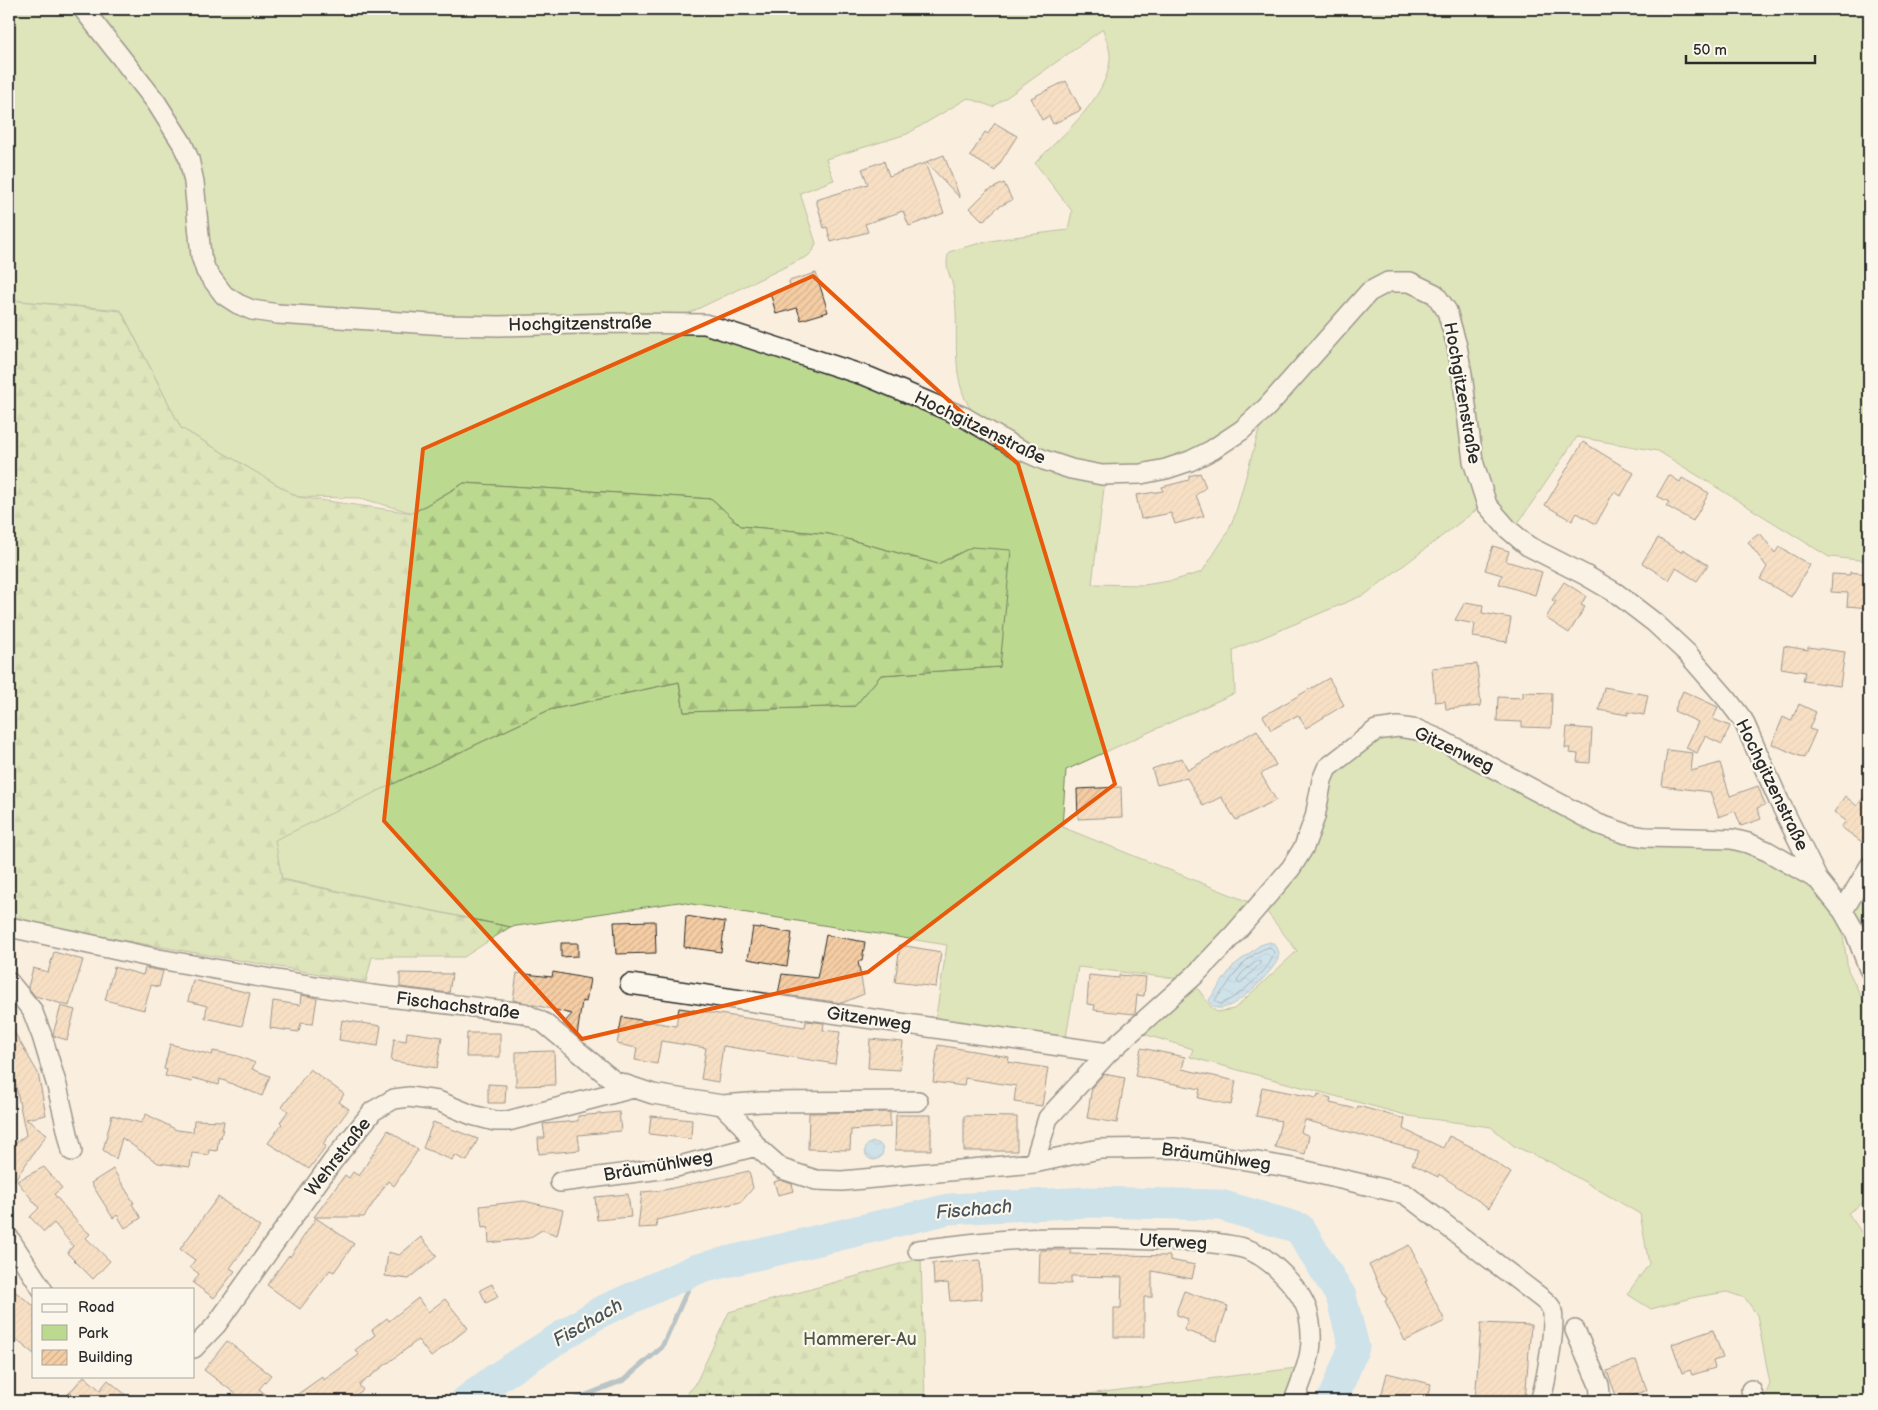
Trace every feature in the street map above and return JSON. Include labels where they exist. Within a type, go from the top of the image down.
[{"type":"street","name":"Hochgitzenstraße","points":[[83,9],[156,102],[182,143],[194,182],[200,256],[206,270],[224,295],[252,310],[278,314],[448,325],[705,324],[869,377],[964,417],[1015,447],[1044,460],[1071,469],[1102,475],[1141,474],[1166,469],[1204,453],[1242,430],[1267,408],[1369,292],[1388,282],[1410,282],[1435,294],[1447,311],[1457,346],[1473,461],[1487,505],[1508,530],[1528,546],[1616,593],[1655,623],[1687,653],[1727,699],[1743,720],[1779,801],[1818,880],[1842,911],[1855,932],[1869,968]]},
{"type":"street","name":"Gitzenweg","points":[[1034,1163],[1048,1118],[1108,1054],[1195,975],[1291,868],[1304,847],[1315,817],[1322,780],[1327,768],[1376,730],[1398,727],[1418,730],[1440,739],[1598,824],[1627,834],[1645,837],[1732,839],[1767,851],[1818,880]]},
{"type":"street","points":[[1842,911],[1869,867]]},
{"type":"street","name":"Fischachstraße","points":[[9,927],[159,959],[295,983],[372,995],[524,1013],[544,1023],[614,1081],[653,1094],[722,1105],[762,1102],[918,1101]]},
{"type":"street","points":[[9,982],[32,1010],[39,1027],[72,1151]]},
{"type":"street","name":"Gitzenweg","points":[[630,984],[1108,1054]]},
{"type":"street","name":"Wehrstraße","points":[[195,1347],[216,1325],[332,1162],[373,1111],[380,1106],[394,1098],[409,1097],[438,1101],[472,1116],[495,1122],[508,1122],[633,1088]]},
{"type":"street","name":"Bräumühlweg","points":[[722,1105],[743,1126],[756,1146],[782,1169],[816,1180],[842,1181],[1034,1163],[1099,1149],[1176,1148],[1298,1169],[1405,1194],[1552,1308],[1550,1348],[1540,1401]]},
{"type":"street","name":"Bräumühlweg","points":[[560,1182],[676,1167],[756,1146]]},
{"type":"street","points":[[9,1238],[41,1288]]},
{"type":"street","name":"Uferweg","points":[[918,1250],[1023,1240],[1106,1238],[1222,1244],[1245,1249],[1262,1257],[1282,1274],[1300,1295],[1309,1315],[1312,1337],[1310,1360],[1294,1401]]},
{"type":"street","points":[[1576,1330],[1599,1385],[1601,1401]]},
{"type":"highlighted area","points":[[813,276],[1018,464],[1115,784],[868,972],[582,1039],[384,821],[423,449]]},
{"type":"green space","points":[[9,9],[76,9],[178,142],[197,249],[240,308],[696,327],[867,379],[1105,480],[1092,584],[1144,585],[1175,580],[1202,572],[1226,535],[1235,515],[1263,416],[1368,303],[1388,291],[1399,289],[1411,291],[1430,301],[1443,317],[1479,505],[1475,511],[1366,594],[1233,650],[1235,693],[1066,770],[1062,827],[1254,904],[1180,979],[1078,967],[1065,1043],[935,1022],[947,945],[679,902],[510,927],[282,879],[274,840],[549,710],[679,682],[684,712],[855,706],[881,675],[1000,667],[972,547],[938,564],[829,534],[741,526],[712,499],[464,483],[413,513],[360,498],[298,497],[181,428],[121,310],[9,300]]},
{"type":"green space","points":[[92,9],[1869,9],[1869,561],[1829,557],[1658,451],[1577,437],[1514,529],[1483,486],[1451,311],[1391,280],[1256,412],[1184,459],[1121,472],[1064,463],[979,418],[972,411],[960,384],[957,358],[956,305],[953,286],[948,272],[947,258],[949,252],[993,241],[1068,230],[1072,211],[1035,163],[1082,116],[1101,88],[1107,74],[1110,59],[1109,48],[1103,29],[993,107],[968,98],[907,134],[826,159],[834,180],[800,193],[816,243],[813,251],[808,256],[687,314],[498,322],[267,306],[228,292],[209,267],[200,189]]},
{"type":"green space","points":[[9,300],[121,311],[181,428],[298,497],[413,513],[464,483],[712,499],[741,526],[829,534],[938,564],[972,547],[1011,550],[1000,667],[881,675],[855,706],[684,712],[679,682],[549,710],[275,840],[282,880],[510,927],[464,957],[372,957],[366,982],[9,921]]},
{"type":"green space","points":[[1405,731],[1606,834],[1724,842],[1797,872],[1840,914],[1848,970],[1869,1012],[1869,1199],[1848,1213],[1869,1243],[1869,1401],[1766,1401],[1765,1396],[1770,1384],[1757,1315],[1745,1298],[1727,1292],[1696,1297],[1651,1309],[1627,1294],[1649,1264],[1640,1214],[1552,1163],[1514,1146],[1491,1127],[1409,1116],[1190,1057],[1193,1049],[1140,1033],[1193,982],[1217,1012],[1234,1009],[1297,951],[1266,911],[1306,862],[1320,835],[1325,792],[1335,770],[1372,739]]},
{"type":"green space","points":[[1869,877],[1869,968],[1853,909]]},
{"type":"green space","name":"Hammerer-Au","points":[[921,1258],[925,1401],[680,1401],[695,1385],[729,1312]]},
{"type":"green space","points":[[1304,1367],[1290,1401],[1201,1401],[1196,1394],[1187,1399],[1188,1401],[1032,1401]]},
{"type":"water","points":[[1270,942],[1275,944],[1279,953],[1274,966],[1245,996],[1223,1008],[1215,1007],[1209,1000],[1233,966],[1260,945]]},
{"type":"water","points":[[874,1142],[880,1145],[883,1151],[880,1157],[874,1160],[868,1157],[865,1151],[868,1145]]},
{"type":"building","points":[[1066,81],[1081,110],[1053,124],[1049,116],[1042,120],[1031,98]]},
{"type":"building","points":[[995,123],[1017,136],[995,171],[970,156],[985,132],[988,134]]},
{"type":"building","points":[[944,155],[960,198],[926,162]]},
{"type":"building","points":[[884,161],[889,176],[925,163],[944,213],[909,226],[903,211],[865,224],[868,232],[831,242],[827,227],[824,228],[816,200],[868,184],[862,169]]},
{"type":"building","points":[[1004,183],[1012,200],[998,207],[983,221],[970,208],[987,191]]},
{"type":"building","points":[[816,273],[828,312],[801,320],[797,308],[776,314],[770,292],[790,287],[789,281]]},
{"type":"building","points":[[1583,442],[1634,473],[1621,496],[1614,492],[1596,524],[1577,513],[1572,521],[1545,505]]},
{"type":"building","points":[[1200,473],[1206,487],[1196,495],[1204,516],[1175,524],[1171,513],[1141,519],[1136,495],[1163,491],[1162,487],[1189,480],[1189,476]]},
{"type":"building","points":[[1669,475],[1680,482],[1682,478],[1709,493],[1693,521],[1666,506],[1669,502],[1657,496]]},
{"type":"building","points":[[1760,533],[1775,553],[1779,547],[1810,565],[1791,597],[1760,579],[1767,567],[1748,542]]},
{"type":"building","points":[[1658,538],[1681,552],[1683,549],[1708,565],[1697,581],[1676,568],[1669,580],[1642,563]]},
{"type":"building","points":[[1493,546],[1509,551],[1506,561],[1542,572],[1535,595],[1499,584],[1502,575],[1485,570]]},
{"type":"building","points":[[1850,572],[1869,574],[1869,608],[1847,606],[1848,593],[1831,592],[1832,574],[1850,575]]},
{"type":"building","points":[[1564,582],[1586,596],[1581,605],[1585,607],[1569,633],[1546,618],[1556,601],[1552,600]]},
{"type":"building","points":[[1465,602],[1483,605],[1482,613],[1511,618],[1507,642],[1473,637],[1475,624],[1455,620]]},
{"type":"building","points":[[1784,646],[1808,650],[1808,647],[1845,652],[1840,686],[1803,681],[1805,672],[1781,668]]},
{"type":"building","points":[[1477,664],[1481,706],[1446,709],[1445,701],[1435,702],[1432,668]]},
{"type":"building","points":[[1329,678],[1344,705],[1306,728],[1298,715],[1271,730],[1263,716]]},
{"type":"building","points":[[1604,687],[1648,695],[1644,715],[1628,712],[1628,715],[1599,710]]},
{"type":"building","points":[[1683,691],[1718,707],[1713,719],[1730,726],[1722,744],[1705,736],[1697,753],[1686,748],[1698,722],[1674,711]]},
{"type":"building","points":[[1523,692],[1552,693],[1551,728],[1522,727],[1522,722],[1497,721],[1498,697],[1523,698]]},
{"type":"building","points":[[1799,704],[1816,712],[1809,729],[1816,731],[1804,758],[1772,744],[1783,717],[1791,721]]},
{"type":"building","points":[[1567,727],[1592,729],[1590,763],[1577,762],[1578,754],[1569,753],[1570,748],[1565,748]]},
{"type":"building","points":[[1257,730],[1276,765],[1261,774],[1276,800],[1236,820],[1221,797],[1203,806],[1187,778],[1157,785],[1152,769],[1182,758],[1188,770]]},
{"type":"building","points":[[1667,750],[1693,753],[1691,771],[1720,763],[1730,796],[1758,786],[1765,805],[1757,808],[1761,819],[1741,826],[1735,811],[1719,817],[1710,792],[1662,786]]},
{"type":"building","points":[[1121,787],[1122,817],[1078,819],[1077,789]]},
{"type":"building","points":[[1869,790],[1869,847],[1841,827],[1846,821],[1834,812],[1845,796],[1857,806]]},
{"type":"building","points":[[686,916],[725,922],[721,952],[684,947]]},
{"type":"building","points":[[655,921],[656,953],[616,954],[614,922]]},
{"type":"building","points":[[753,927],[792,933],[787,966],[748,959]]},
{"type":"building","points":[[826,935],[865,942],[862,961],[858,961],[864,994],[842,1003],[778,994],[782,974],[817,978]]},
{"type":"building","points":[[561,943],[578,943],[578,956],[561,957]]},
{"type":"building","points":[[900,945],[941,952],[936,987],[895,982]]},
{"type":"building","points":[[54,952],[83,960],[69,1006],[35,996],[28,987],[33,968],[48,972]]},
{"type":"building","points":[[114,967],[143,975],[145,968],[163,971],[159,987],[151,985],[144,1010],[105,1000]]},
{"type":"building","points":[[553,972],[590,979],[586,1002],[582,1001],[577,1036],[563,1024],[572,1014],[513,1000],[517,973],[552,977]]},
{"type":"building","points":[[400,973],[452,974],[449,993],[400,987]]},
{"type":"building","points":[[1089,975],[1119,978],[1119,975],[1146,977],[1144,996],[1137,995],[1135,1014],[1094,1010],[1095,1005],[1087,1004]]},
{"type":"building","points":[[193,980],[250,993],[242,1026],[205,1018],[207,1006],[188,1001]]},
{"type":"building","points":[[301,995],[317,998],[313,1024],[301,1023],[299,1032],[270,1028],[273,1001],[300,1005]]},
{"type":"building","points":[[61,1006],[75,1010],[67,1040],[53,1034]]},
{"type":"building","points":[[679,1008],[805,1027],[806,1021],[824,1023],[823,1030],[840,1032],[835,1064],[723,1046],[718,1082],[701,1079],[706,1048],[661,1041],[657,1064],[635,1060],[637,1048],[617,1044],[622,1017],[676,1026]]},
{"type":"building","points":[[342,1020],[381,1026],[378,1046],[339,1040]]},
{"type":"building","points":[[9,1023],[38,1073],[46,1115],[26,1119],[47,1134],[9,1188],[9,1148],[26,1135],[12,1067],[9,1068]]},
{"type":"building","points":[[407,1032],[442,1037],[437,1068],[391,1061],[394,1039],[406,1041]]},
{"type":"building","points":[[467,1033],[500,1033],[500,1057],[466,1057]]},
{"type":"building","points":[[870,1039],[903,1042],[900,1070],[868,1068]]},
{"type":"building","points":[[170,1044],[212,1055],[213,1051],[238,1056],[255,1063],[252,1069],[270,1076],[262,1096],[220,1079],[219,1085],[193,1078],[192,1082],[165,1076],[167,1070],[164,1069]]},
{"type":"building","points":[[938,1045],[1009,1057],[1008,1062],[1048,1068],[1042,1106],[1014,1102],[1016,1086],[965,1078],[964,1086],[933,1082]]},
{"type":"building","points":[[1141,1048],[1185,1057],[1182,1069],[1236,1081],[1231,1105],[1198,1098],[1200,1089],[1135,1076]]},
{"type":"building","points":[[554,1051],[555,1085],[516,1086],[516,1052]]},
{"type":"building","points":[[310,1069],[344,1094],[339,1102],[349,1109],[323,1144],[326,1146],[309,1169],[268,1143],[282,1124],[280,1122],[288,1111],[282,1107]]},
{"type":"building","points":[[1104,1074],[1125,1078],[1117,1123],[1087,1118],[1092,1087]]},
{"type":"building","points":[[488,1084],[506,1085],[505,1103],[488,1103]]},
{"type":"building","points":[[1262,1087],[1317,1098],[1318,1094],[1331,1098],[1330,1103],[1357,1109],[1358,1106],[1405,1119],[1403,1129],[1443,1148],[1449,1136],[1476,1149],[1511,1173],[1489,1208],[1439,1174],[1438,1177],[1412,1164],[1419,1151],[1305,1120],[1301,1132],[1309,1136],[1305,1154],[1275,1147],[1281,1121],[1256,1116]]},
{"type":"building","points":[[619,1112],[621,1131],[578,1135],[580,1150],[539,1154],[538,1138],[545,1138],[543,1124],[578,1121],[578,1116]]},
{"type":"building","points":[[890,1112],[890,1127],[851,1130],[850,1150],[808,1149],[809,1113]]},
{"type":"building","points":[[146,1114],[177,1130],[193,1132],[194,1120],[224,1121],[217,1151],[209,1150],[208,1155],[192,1153],[190,1167],[158,1163],[122,1138],[116,1159],[103,1150],[112,1115],[141,1123]]},
{"type":"building","points":[[896,1115],[931,1115],[931,1150],[895,1150]]},
{"type":"building","points":[[651,1116],[692,1120],[691,1139],[649,1134]]},
{"type":"building","points":[[964,1116],[1017,1117],[1017,1151],[964,1151]]},
{"type":"building","points":[[433,1122],[478,1139],[467,1161],[454,1155],[452,1160],[423,1148]]},
{"type":"building","points":[[388,1130],[418,1150],[394,1186],[388,1181],[364,1217],[314,1217],[345,1175],[349,1178],[353,1172],[359,1176]]},
{"type":"building","points":[[44,1167],[62,1188],[54,1194],[78,1223],[90,1234],[86,1238],[110,1261],[93,1279],[67,1253],[73,1246],[54,1223],[44,1232],[30,1217],[39,1208],[17,1181]]},
{"type":"building","points":[[113,1169],[141,1218],[125,1228],[117,1215],[113,1218],[91,1183]]},
{"type":"building","points":[[749,1171],[753,1188],[741,1202],[656,1220],[657,1227],[638,1228],[642,1192],[664,1190]]},
{"type":"building","points":[[780,1180],[792,1184],[794,1191],[778,1195],[774,1182]]},
{"type":"building","points":[[628,1194],[631,1217],[597,1220],[595,1197]]},
{"type":"building","points":[[218,1197],[260,1227],[230,1268],[235,1271],[214,1298],[193,1283],[199,1274],[190,1267],[195,1260],[180,1249]]},
{"type":"building","points":[[524,1201],[563,1210],[557,1235],[542,1230],[529,1238],[489,1243],[488,1227],[482,1228],[480,1206]]},
{"type":"building","points":[[316,1218],[354,1244],[334,1272],[330,1270],[300,1309],[267,1285],[289,1255],[290,1257]]},
{"type":"building","points":[[421,1237],[437,1256],[409,1279],[385,1276],[388,1252],[399,1255]]},
{"type":"building","points":[[1409,1245],[1445,1321],[1405,1341],[1369,1265]]},
{"type":"building","points":[[1040,1250],[1071,1250],[1071,1254],[1170,1256],[1170,1260],[1195,1265],[1192,1279],[1152,1271],[1152,1297],[1144,1297],[1144,1337],[1114,1337],[1114,1308],[1121,1308],[1122,1277],[1071,1276],[1071,1284],[1039,1283]]},
{"type":"building","points":[[980,1260],[982,1299],[950,1301],[948,1283],[934,1284],[933,1263]]},
{"type":"building","points":[[492,1284],[498,1297],[486,1303],[480,1290]]},
{"type":"building","points":[[9,1287],[32,1304],[32,1352],[9,1334]]},
{"type":"building","points":[[1184,1291],[1228,1306],[1216,1341],[1184,1330],[1188,1319],[1177,1315],[1177,1310]]},
{"type":"building","points":[[418,1298],[428,1312],[445,1299],[468,1328],[431,1357],[418,1340],[359,1385],[363,1390],[348,1401],[288,1401],[322,1377],[324,1380],[359,1355],[355,1350],[375,1335],[372,1330],[387,1318],[389,1321]]},
{"type":"building","points":[[1481,1323],[1531,1325],[1525,1401],[1475,1401]]},
{"type":"building","points":[[1713,1330],[1723,1358],[1713,1361],[1715,1368],[1692,1375],[1690,1370],[1682,1373],[1672,1344]]},
{"type":"building","points":[[227,1341],[271,1375],[259,1389],[274,1401],[245,1401],[204,1370]]},
{"type":"building","points":[[1636,1360],[1647,1390],[1618,1401],[1607,1371]]},
{"type":"building","points":[[1387,1373],[1431,1384],[1426,1401],[1380,1401]]},
{"type":"building","points":[[82,1378],[86,1378],[100,1390],[108,1380],[125,1394],[118,1401],[62,1401]]},
{"type":"waterway","name":"Fischach","points":[[466,1401],[498,1377],[600,1312],[697,1269],[949,1209],[1089,1202],[1220,1205],[1299,1228],[1341,1296],[1354,1347],[1332,1401]]},
{"type":"waterway","points":[[571,1401],[624,1380],[662,1347],[697,1269]]}]
